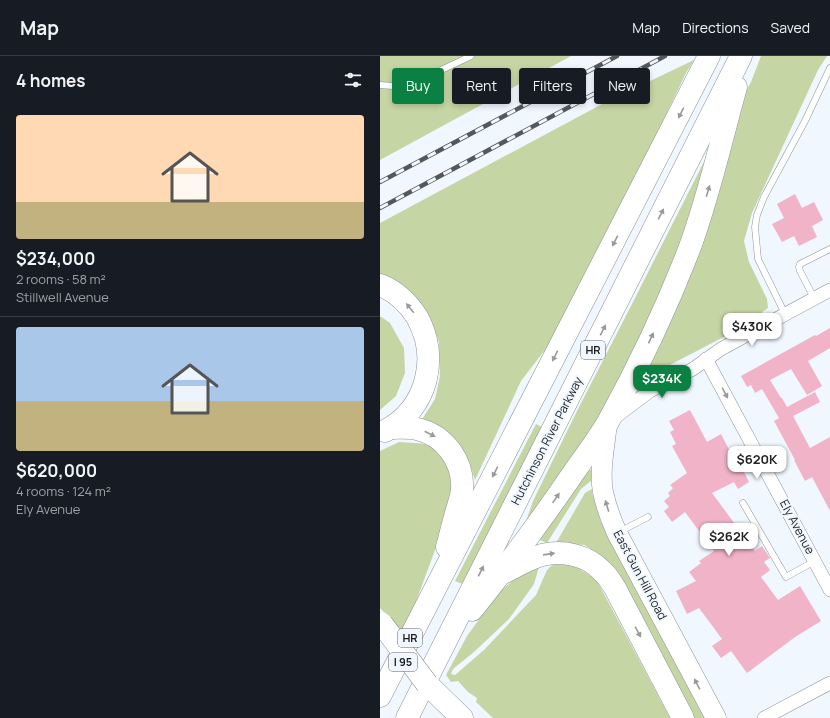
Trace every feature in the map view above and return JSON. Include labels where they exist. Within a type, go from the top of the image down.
[{"type":"highway","points":[[445,643],[500,575],[556,500],[607,423],[632,375],[665,308],[690,246],[705,201],[743,56]]},
{"type":"highway","name":"Hutchinson River Parkway","points":[[407,718],[743,56]]},
{"type":"highway","name":"HR","points":[[380,696],[707,61]]},
{"type":"highway","points":[[380,285],[398,295],[415,314],[422,328],[429,355],[425,384],[412,409],[406,416],[384,427]]},
{"type":"highway","points":[[380,302],[394,312],[407,329],[413,343],[416,358],[412,383],[405,398],[393,411],[384,427]]},
{"type":"highway","points":[[384,427],[417,429],[434,435],[454,454],[459,466],[462,478],[462,491],[440,579]]},
{"type":"highway","points":[[500,575],[526,561],[548,554],[559,553],[576,556],[586,559],[597,566],[605,573],[615,588],[683,718]]},
{"type":"highway","name":"I 95","points":[[381,628],[426,684],[457,713]]},
{"type":"main road","name":"East Gun Hill Road","points":[[607,423],[602,470],[603,490],[609,513],[618,533],[716,718]]},
{"type":"street","points":[[607,423],[650,391],[693,368],[720,349],[830,290]]},
{"type":"street","name":"Ely Avenue","points":[[706,359],[830,590]]},
{"type":"street","points":[[764,718],[830,683]]},
{"type":"lane","points":[[380,85],[405,87],[471,56]]},
{"type":"lane","points":[[785,314],[758,259],[755,227],[757,215],[764,197],[805,121],[830,68]]},
{"type":"lane","points":[[814,298],[800,271],[800,264],[830,249]]},
{"type":"lane","points":[[743,503],[786,577],[815,561]]},
{"type":"lane","points":[[618,533],[648,518]]},
{"type":"green space","points":[[380,56],[571,56],[549,68],[519,68],[519,84],[511,89],[511,68],[452,68],[452,104],[483,104],[380,160]]},
{"type":"green space","points":[[761,56],[827,56],[818,70],[752,213],[744,241],[749,262],[767,299],[768,308],[762,312],[764,316],[639,381],[735,111],[751,82]]},
{"type":"green space","points":[[694,60],[686,73],[622,206],[554,338],[521,381],[475,480],[469,461],[457,445],[421,421],[435,399],[440,376],[439,342],[430,317],[408,289],[380,274],[380,223],[602,104],[650,104],[650,81]]},
{"type":"green space","points":[[717,136],[692,229],[594,433],[523,530],[533,501],[577,411]]},
{"type":"green space","points":[[380,316],[390,323],[404,348],[405,373],[396,396],[380,410]]},
{"type":"green space","points":[[536,424],[544,428],[465,585],[455,581]]},
{"type":"green space","points":[[399,442],[430,444],[445,458],[454,480],[452,504],[414,607],[400,635],[394,629],[396,624],[380,608],[380,451]]},
{"type":"green space","points":[[586,469],[592,470],[591,481],[581,489],[547,543],[540,540]]},
{"type":"green space","points":[[592,489],[601,522],[705,718],[693,718],[605,561],[585,545],[556,543],[585,493]]},
{"type":"green space","points":[[553,564],[572,565],[596,579],[670,718],[493,718],[476,702],[477,698],[468,692],[458,681],[451,682],[446,675],[467,636],[498,593],[523,572],[539,567],[534,584],[509,619],[474,652],[453,669],[451,674],[455,675],[484,650],[536,595],[547,570]]},
{"type":"building","points":[[795,194],[802,208],[814,202],[823,220],[812,226],[817,237],[799,246],[794,236],[782,242],[772,224],[784,218],[777,204]]},
{"type":"building","points":[[830,328],[830,348],[808,361],[822,386],[807,395],[791,369],[770,380],[787,407],[815,392],[820,402],[793,416],[810,448],[830,437],[830,511],[812,477],[805,481],[774,421],[779,418],[762,389],[755,393],[751,385],[747,387],[741,376]]},
{"type":"building","points":[[690,410],[707,442],[721,434],[736,463],[739,462],[749,482],[738,489],[734,482],[712,493],[755,551],[762,546],[770,558],[764,562],[770,570],[761,577],[778,600],[800,586],[821,621],[795,637],[747,673],[731,651],[721,658],[712,646],[722,639],[699,608],[687,614],[676,591],[696,581],[689,572],[701,563],[699,561],[714,551],[685,512],[672,522],[664,511],[669,507],[664,501],[670,496],[668,493],[673,488],[670,485],[687,473],[672,446],[676,444],[670,432],[674,430],[669,421]]},
{"type":"railway","points":[[380,182],[617,56]]},
{"type":"railway","points":[[380,208],[665,56]]}]
